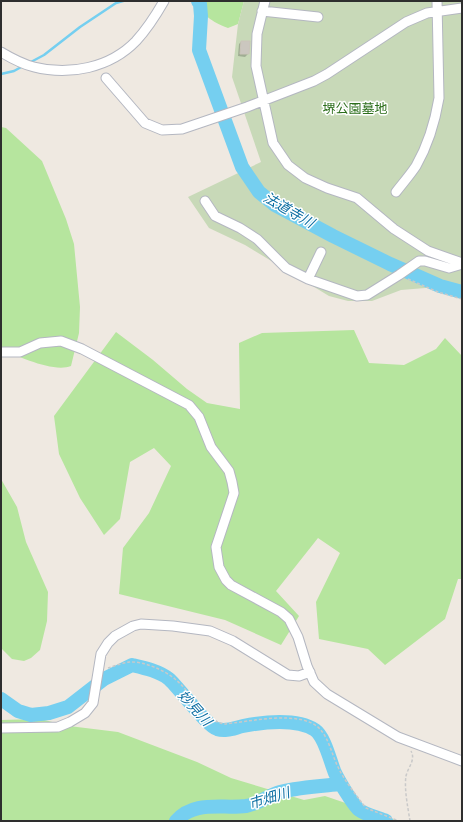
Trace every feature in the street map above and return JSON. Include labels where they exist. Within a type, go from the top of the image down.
[{"type":"street","points":[[1,52],[15,60],[33,67],[51,70],[78,70],[96,65],[118,55],[135,41],[153,20],[164,1]]},
{"type":"street","points":[[265,1],[257,34],[256,66],[273,143],[288,165],[306,178],[327,188],[357,198],[394,229],[428,251],[462,263]]},
{"type":"street","points":[[396,192],[415,168],[427,143],[436,114],[439,98],[437,1]]},
{"type":"street","points":[[106,78],[145,123],[162,130],[182,129],[247,107],[321,78],[406,22],[427,13],[462,8]]},
{"type":"street","points":[[262,11],[318,18]]},
{"type":"street","points":[[205,201],[215,216],[240,228],[256,240],[286,268],[308,279],[357,296],[367,295],[419,262],[425,261],[449,268],[462,263]]},
{"type":"street","points":[[308,279],[321,252]]},
{"type":"street","points":[[1,352],[20,352],[40,343],[62,341],[82,349],[189,405],[200,417],[211,447],[229,471],[232,482],[234,493],[216,547],[219,567],[226,580],[231,585],[281,612],[289,619],[298,637],[314,682],[327,694],[398,737],[462,761]]},
{"type":"street","points":[[1,728],[58,726],[70,722],[85,713],[93,703],[101,654],[114,636],[122,630],[141,624],[173,626],[210,631],[233,641],[288,675],[299,676],[310,672]]},
{"type":"path","points":[[399,275],[438,292],[462,299]]},
{"type":"path","points":[[98,673],[132,662],[162,671],[174,678],[183,687],[209,718],[224,724],[285,718],[296,719],[315,725],[324,734],[339,769],[366,808],[398,821]]},
{"type":"path","points":[[410,750],[413,755],[413,760],[406,775],[410,821]]},
{"type":"green space","points":[[193,1],[244,1],[238,24],[228,28],[208,18]]},
{"type":"green space","name":"堺公園墓地","points":[[244,1],[462,1],[462,285],[401,290],[372,301],[348,301],[329,296],[245,245],[209,228],[188,197],[261,162],[232,77],[238,24]]},
{"type":"green space","points":[[1,127],[6,128],[42,161],[66,219],[74,244],[80,307],[79,333],[71,366],[64,368],[46,366],[1,350]]},
{"type":"green space","points":[[354,330],[369,363],[404,365],[436,349],[445,338],[462,356],[462,579],[458,579],[445,619],[385,665],[368,649],[319,639],[316,602],[340,553],[318,538],[276,591],[299,616],[281,645],[225,620],[119,594],[123,548],[149,513],[171,466],[154,448],[130,462],[120,519],[104,535],[80,498],[59,454],[54,416],[116,332],[153,360],[187,389],[207,403],[240,409],[239,343],[262,333]]},
{"type":"green space","points":[[1,479],[17,507],[26,542],[48,592],[47,621],[40,650],[31,658],[24,661],[12,659],[1,648]]},
{"type":"green space","points":[[40,719],[69,726],[118,732],[197,762],[231,778],[304,800],[325,796],[398,821],[1,821],[1,720]]},
{"type":"building","points":[[241,41],[250,41],[249,54],[240,54]]},
{"type":"waterway","points":[[29,63],[44,55],[80,27],[116,3],[123,1]]},
{"type":"waterway","name":"法道寺川","points":[[198,1],[200,4],[201,16],[199,50],[242,167],[259,192],[275,205],[333,236],[390,264],[440,286],[462,292]]},
{"type":"waterway","points":[[1,74],[14,71],[23,66]]},
{"type":"waterway","name":"妙見川","points":[[1,699],[18,711],[31,715],[49,713],[68,707],[104,679],[132,665],[152,670],[169,679],[200,715],[217,729],[227,730],[270,722],[290,722],[308,726],[315,730],[322,738],[335,773],[355,806],[364,813],[386,821]]},
{"type":"waterway","name":"市畑川","points":[[176,821],[183,814],[191,810],[209,807],[246,806],[288,790],[341,784]]}]
